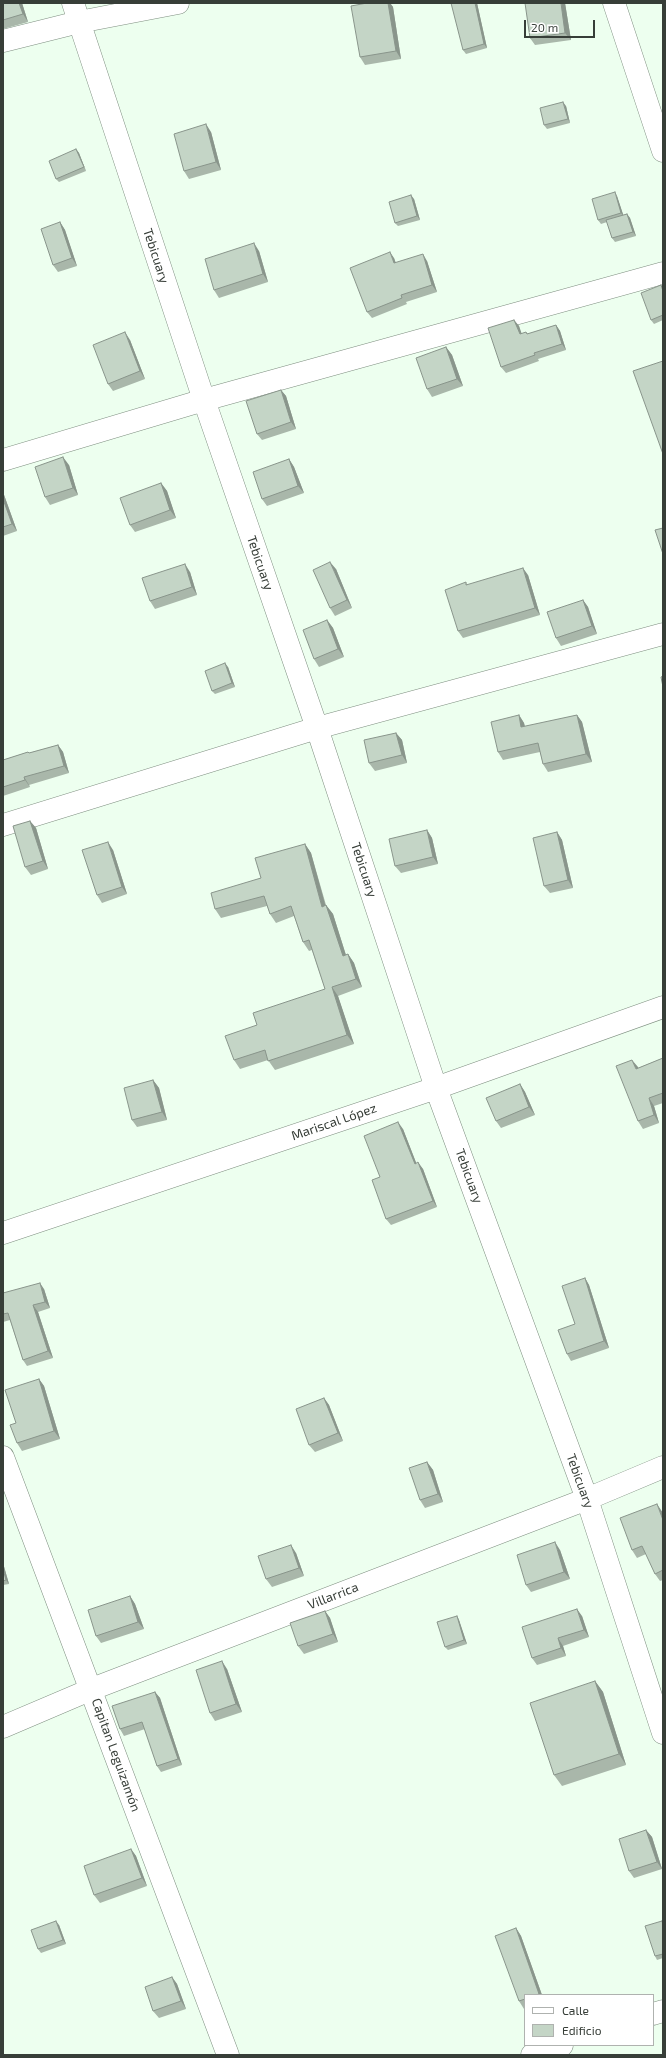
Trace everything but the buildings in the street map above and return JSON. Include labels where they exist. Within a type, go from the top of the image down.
[{"type":"street","points":[[3,41],[76,12],[178,3]]},
{"type":"street","points":[[614,3],[663,151]]},
{"type":"street","name":"Tebicuary","points":[[76,12],[204,400],[317,728],[436,1088],[587,1499],[663,1733]]},
{"type":"street","points":[[3,460],[204,400],[663,273]]},
{"type":"street","points":[[3,825],[317,728],[663,634]]},
{"type":"street","name":"Mariscal López","points":[[3,1233],[436,1088],[663,1006]]},
{"type":"street","name":"Capitan Leguizamón","points":[[3,1457],[92,1689],[228,2055]]},
{"type":"street","name":"Villarrica","points":[[3,1727],[92,1689],[587,1499],[663,1467]]},
{"type":"street","points":[[532,2055],[559,2046]]}]
